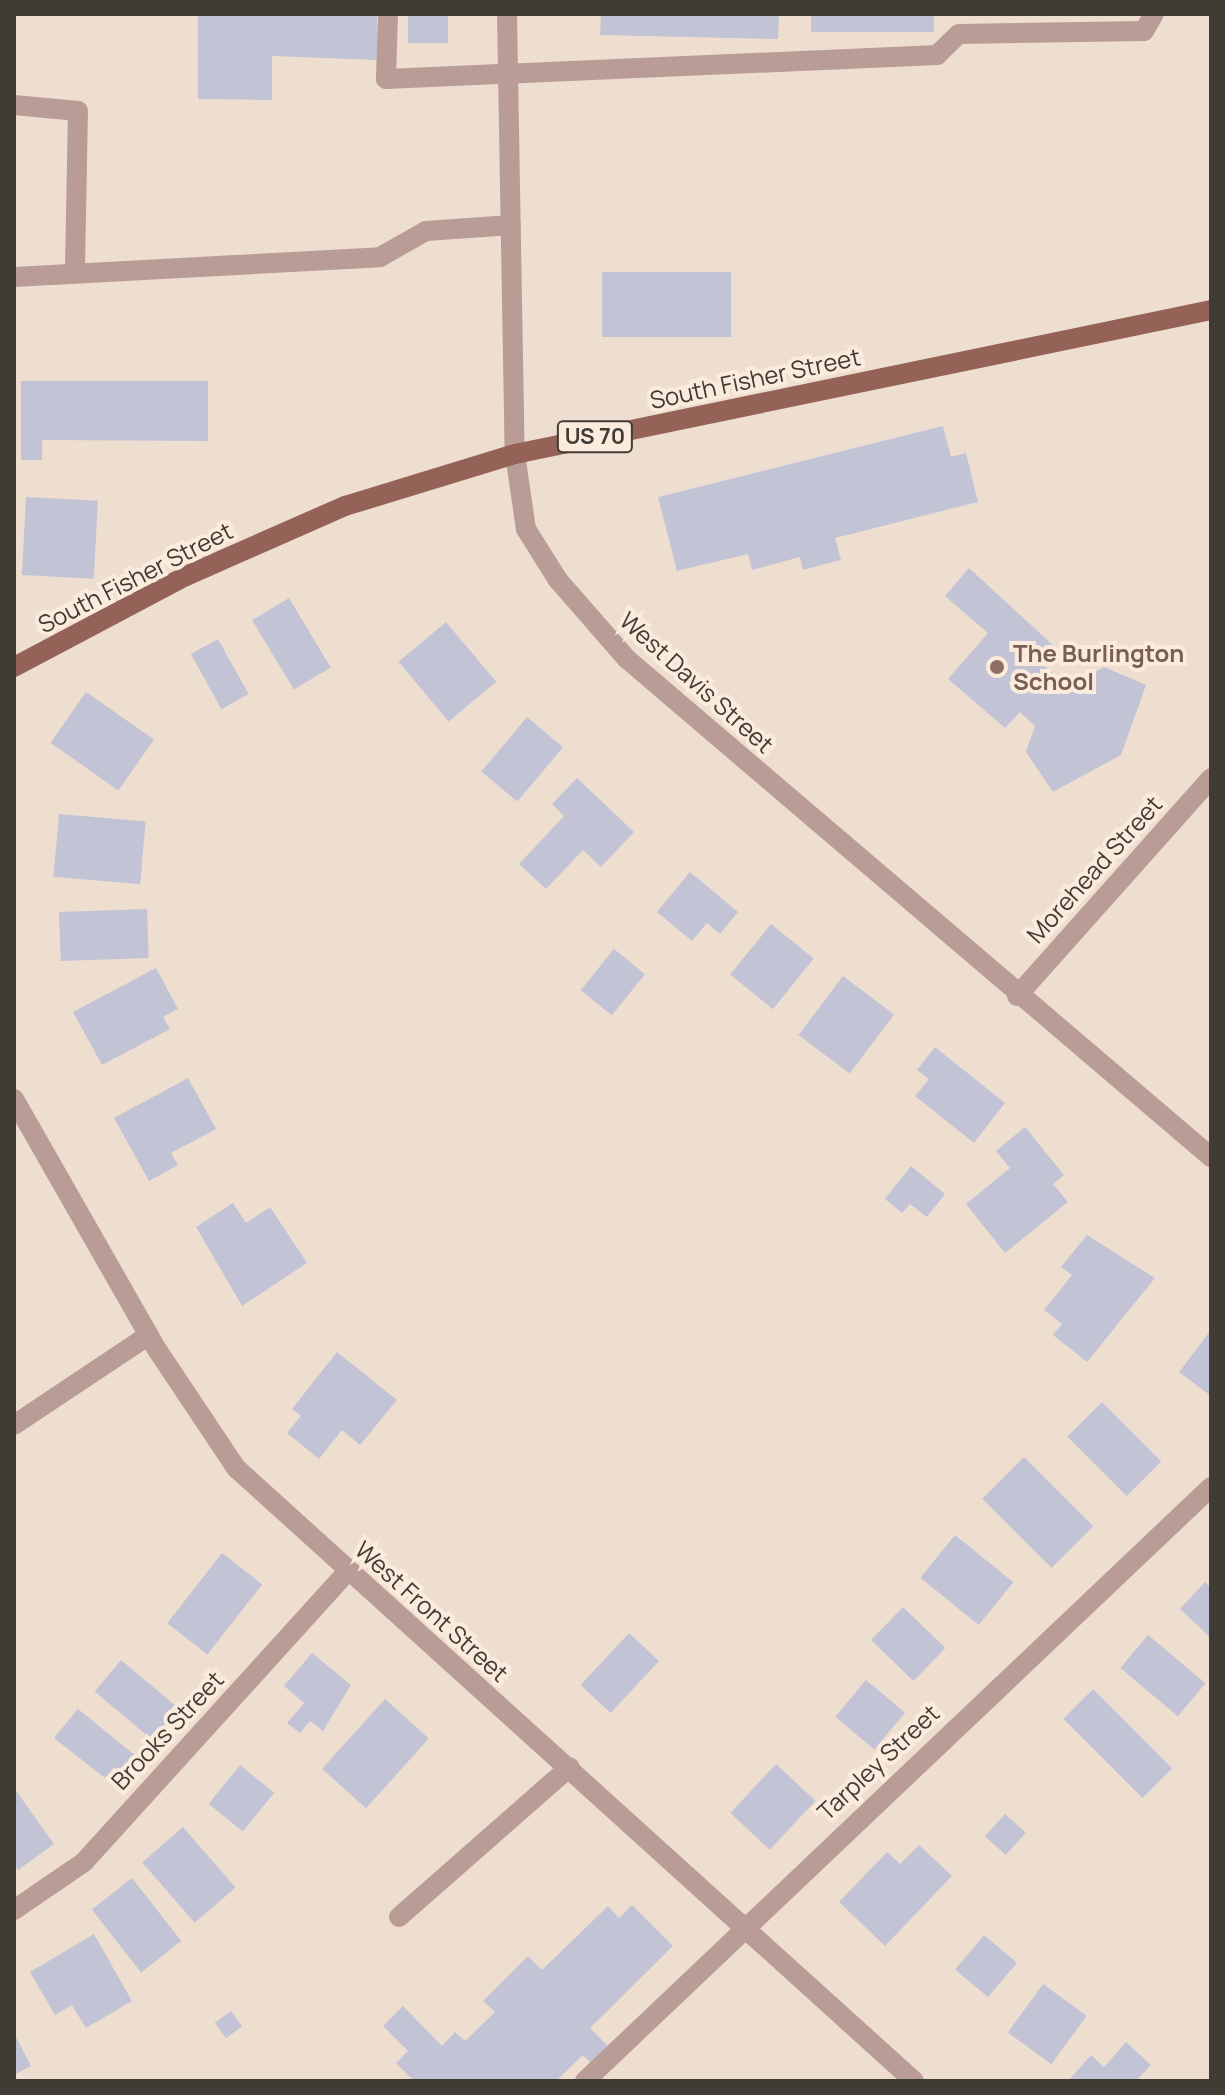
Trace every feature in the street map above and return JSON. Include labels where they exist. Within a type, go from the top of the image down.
[{"type":"main road","name":"South Fisher Street","points":[[14,667],[186,576],[331,512],[515,454],[1211,310]]},
{"type":"street","points":[[388,14],[386,79],[937,55],[959,34],[1144,31],[1154,14]]},
{"type":"street","name":"West Davis Street","points":[[507,14],[515,454],[526,529],[558,580],[608,638],[1017,996],[1211,1157]]},
{"type":"street","points":[[14,105],[78,111],[75,274]]},
{"type":"street","points":[[14,277],[380,257],[426,231],[511,225]]},
{"type":"street","name":"Morehead Street","points":[[1017,996],[1211,778]]},
{"type":"street","name":"West Front Street","points":[[14,1099],[149,1335],[236,1468],[347,1572],[746,1921],[914,2081]]},
{"type":"street","points":[[14,1425],[149,1335]]},
{"type":"street","name":"Tarpley Street","points":[[585,2081],[746,1921],[1211,1487]]},
{"type":"street","name":"Brooks Street","points":[[14,1910],[84,1862],[347,1572]]},
{"type":"street","points":[[399,1917],[570,1767]]},
{"type":"building","points":[[198,14],[377,15],[377,60],[272,56],[272,100],[198,99]]},
{"type":"building","points":[[408,14],[448,14],[448,43],[408,43]]},
{"type":"building","points":[[601,14],[779,14],[778,39],[600,35]]},
{"type":"building","points":[[811,14],[934,14],[934,32],[811,32]]},
{"type":"building","points":[[602,272],[731,272],[731,337],[602,337]]},
{"type":"building","points":[[21,381],[208,381],[208,441],[42,440],[42,460],[21,460]]},
{"type":"building","points":[[943,426],[951,457],[966,453],[978,502],[835,538],[841,560],[803,570],[800,557],[752,570],[748,554],[677,571],[658,497]]},
{"type":"building","points":[[26,497],[98,501],[94,579],[22,575]]},
{"type":"building","points":[[969,568],[1056,648],[1042,664],[1068,686],[1104,667],[1146,685],[1121,755],[1053,792],[1026,752],[1035,726],[1020,712],[1005,728],[948,679],[988,633],[945,596]]},
{"type":"building","points":[[289,598],[331,667],[294,690],[252,620]]},
{"type":"building","points":[[446,622],[496,682],[449,722],[399,662]]},
{"type":"building","points":[[218,639],[249,694],[221,709],[191,654]]},
{"type":"building","points":[[86,692],[154,740],[118,790],[50,743]]},
{"type":"building","points":[[527,717],[563,747],[517,802],[481,771]]},
{"type":"building","points":[[577,778],[634,832],[601,867],[583,850],[546,889],[519,864],[564,816],[552,804]]},
{"type":"building","points":[[59,814],[146,822],[140,884],[54,877]]},
{"type":"building","points":[[690,872],[738,912],[720,934],[707,923],[692,941],[657,912]]},
{"type":"building","points":[[147,909],[149,958],[61,961],[59,912]]},
{"type":"building","points":[[771,924],[814,959],[773,1009],[730,975]]},
{"type":"building","points":[[614,949],[645,974],[612,1015],[581,990]]},
{"type":"building","points":[[156,968],[178,1009],[163,1017],[170,1029],[102,1065],[73,1012]]},
{"type":"building","points":[[843,976],[894,1015],[850,1074],[798,1035]]},
{"type":"building","points":[[935,1047],[1005,1103],[974,1143],[915,1096],[929,1079],[917,1070]]},
{"type":"building","points":[[188,1078],[216,1129],[171,1153],[178,1165],[149,1181],[114,1118]]},
{"type":"building","points":[[1025,1127],[1064,1175],[1053,1184],[1068,1202],[1005,1253],[966,1204],[1010,1168],[996,1151]]},
{"type":"building","points":[[911,1166],[945,1194],[927,1217],[910,1204],[902,1213],[885,1199]]},
{"type":"building","points":[[233,1203],[246,1223],[270,1207],[307,1263],[242,1306],[196,1227]]},
{"type":"building","points":[[1087,1235],[1155,1278],[1087,1362],[1053,1335],[1062,1324],[1044,1310],[1072,1275],[1061,1267]]},
{"type":"building","points":[[1211,1330],[1211,1396],[1179,1372]]},
{"type":"building","points":[[337,1352],[397,1400],[360,1445],[342,1430],[319,1459],[287,1433],[301,1416],[292,1409]]},
{"type":"building","points":[[1102,1402],[1161,1461],[1127,1496],[1067,1437]]},
{"type":"building","points":[[1024,1457],[1093,1526],[1052,1568],[982,1499]]},
{"type":"building","points":[[955,1535],[1013,1582],[979,1625],[920,1578]]},
{"type":"building","points":[[222,1553],[262,1584],[207,1655],[167,1623]]},
{"type":"building","points":[[1205,1582],[1211,1588],[1211,1638],[1180,1609]]},
{"type":"building","points":[[903,1607],[945,1648],[913,1681],[871,1640]]},
{"type":"building","points":[[629,1633],[659,1661],[611,1713],[581,1685]]},
{"type":"building","points":[[1148,1635],[1205,1683],[1178,1716],[1120,1668]]},
{"type":"building","points":[[312,1653],[351,1685],[323,1731],[310,1721],[300,1733],[287,1723],[304,1703],[284,1686]]},
{"type":"building","points":[[121,1660],[185,1713],[158,1745],[95,1691]]},
{"type":"building","points":[[866,1680],[905,1713],[874,1750],[835,1717]]},
{"type":"building","points":[[1093,1689],[1172,1768],[1142,1798],[1063,1719]]},
{"type":"building","points":[[385,1699],[429,1738],[366,1808],[322,1769]]},
{"type":"building","points":[[78,1709],[141,1760],[126,1778],[114,1767],[105,1778],[54,1738]]},
{"type":"building","points":[[776,1764],[815,1801],[770,1850],[730,1813]]},
{"type":"building","points":[[240,1765],[274,1793],[243,1832],[209,1804]]},
{"type":"building","points":[[14,1788],[54,1844],[18,1870],[14,1863]]},
{"type":"building","points":[[1005,1814],[1026,1833],[1006,1855],[985,1836]]},
{"type":"building","points":[[183,1827],[235,1887],[195,1923],[142,1862]]},
{"type":"building","points":[[919,1845],[952,1876],[885,1946],[839,1902],[887,1852],[900,1864]]},
{"type":"building","points":[[132,1878],[181,1941],[141,1972],[92,1909]]},
{"type":"building","points":[[632,1905],[673,1946],[590,2028],[611,2049],[594,2066],[583,2055],[556,2081],[414,2081],[396,2063],[408,2051],[383,2026],[403,2006],[442,2046],[455,2032],[465,2041],[495,2012],[483,2001],[528,1956],[542,1970],[608,1906],[619,1918]]},
{"type":"building","points":[[94,1934],[132,2001],[86,2028],[72,2005],[55,2015],[30,1972]]},
{"type":"building","points":[[984,1935],[1017,1963],[988,1997],[955,1969]]},
{"type":"building","points":[[1043,1984],[1087,2016],[1051,2064],[1008,2033]]},
{"type":"building","points":[[231,2011],[242,2026],[226,2038],[215,2023]]},
{"type":"building","points":[[14,2033],[31,2066],[14,2075]]},
{"type":"building","points":[[1126,2042],[1151,2065],[1136,2081],[1068,2081],[1091,2055],[1104,2067]]},
{"type":"place","name":"The Burlington School","points":[[997,667]]}]
